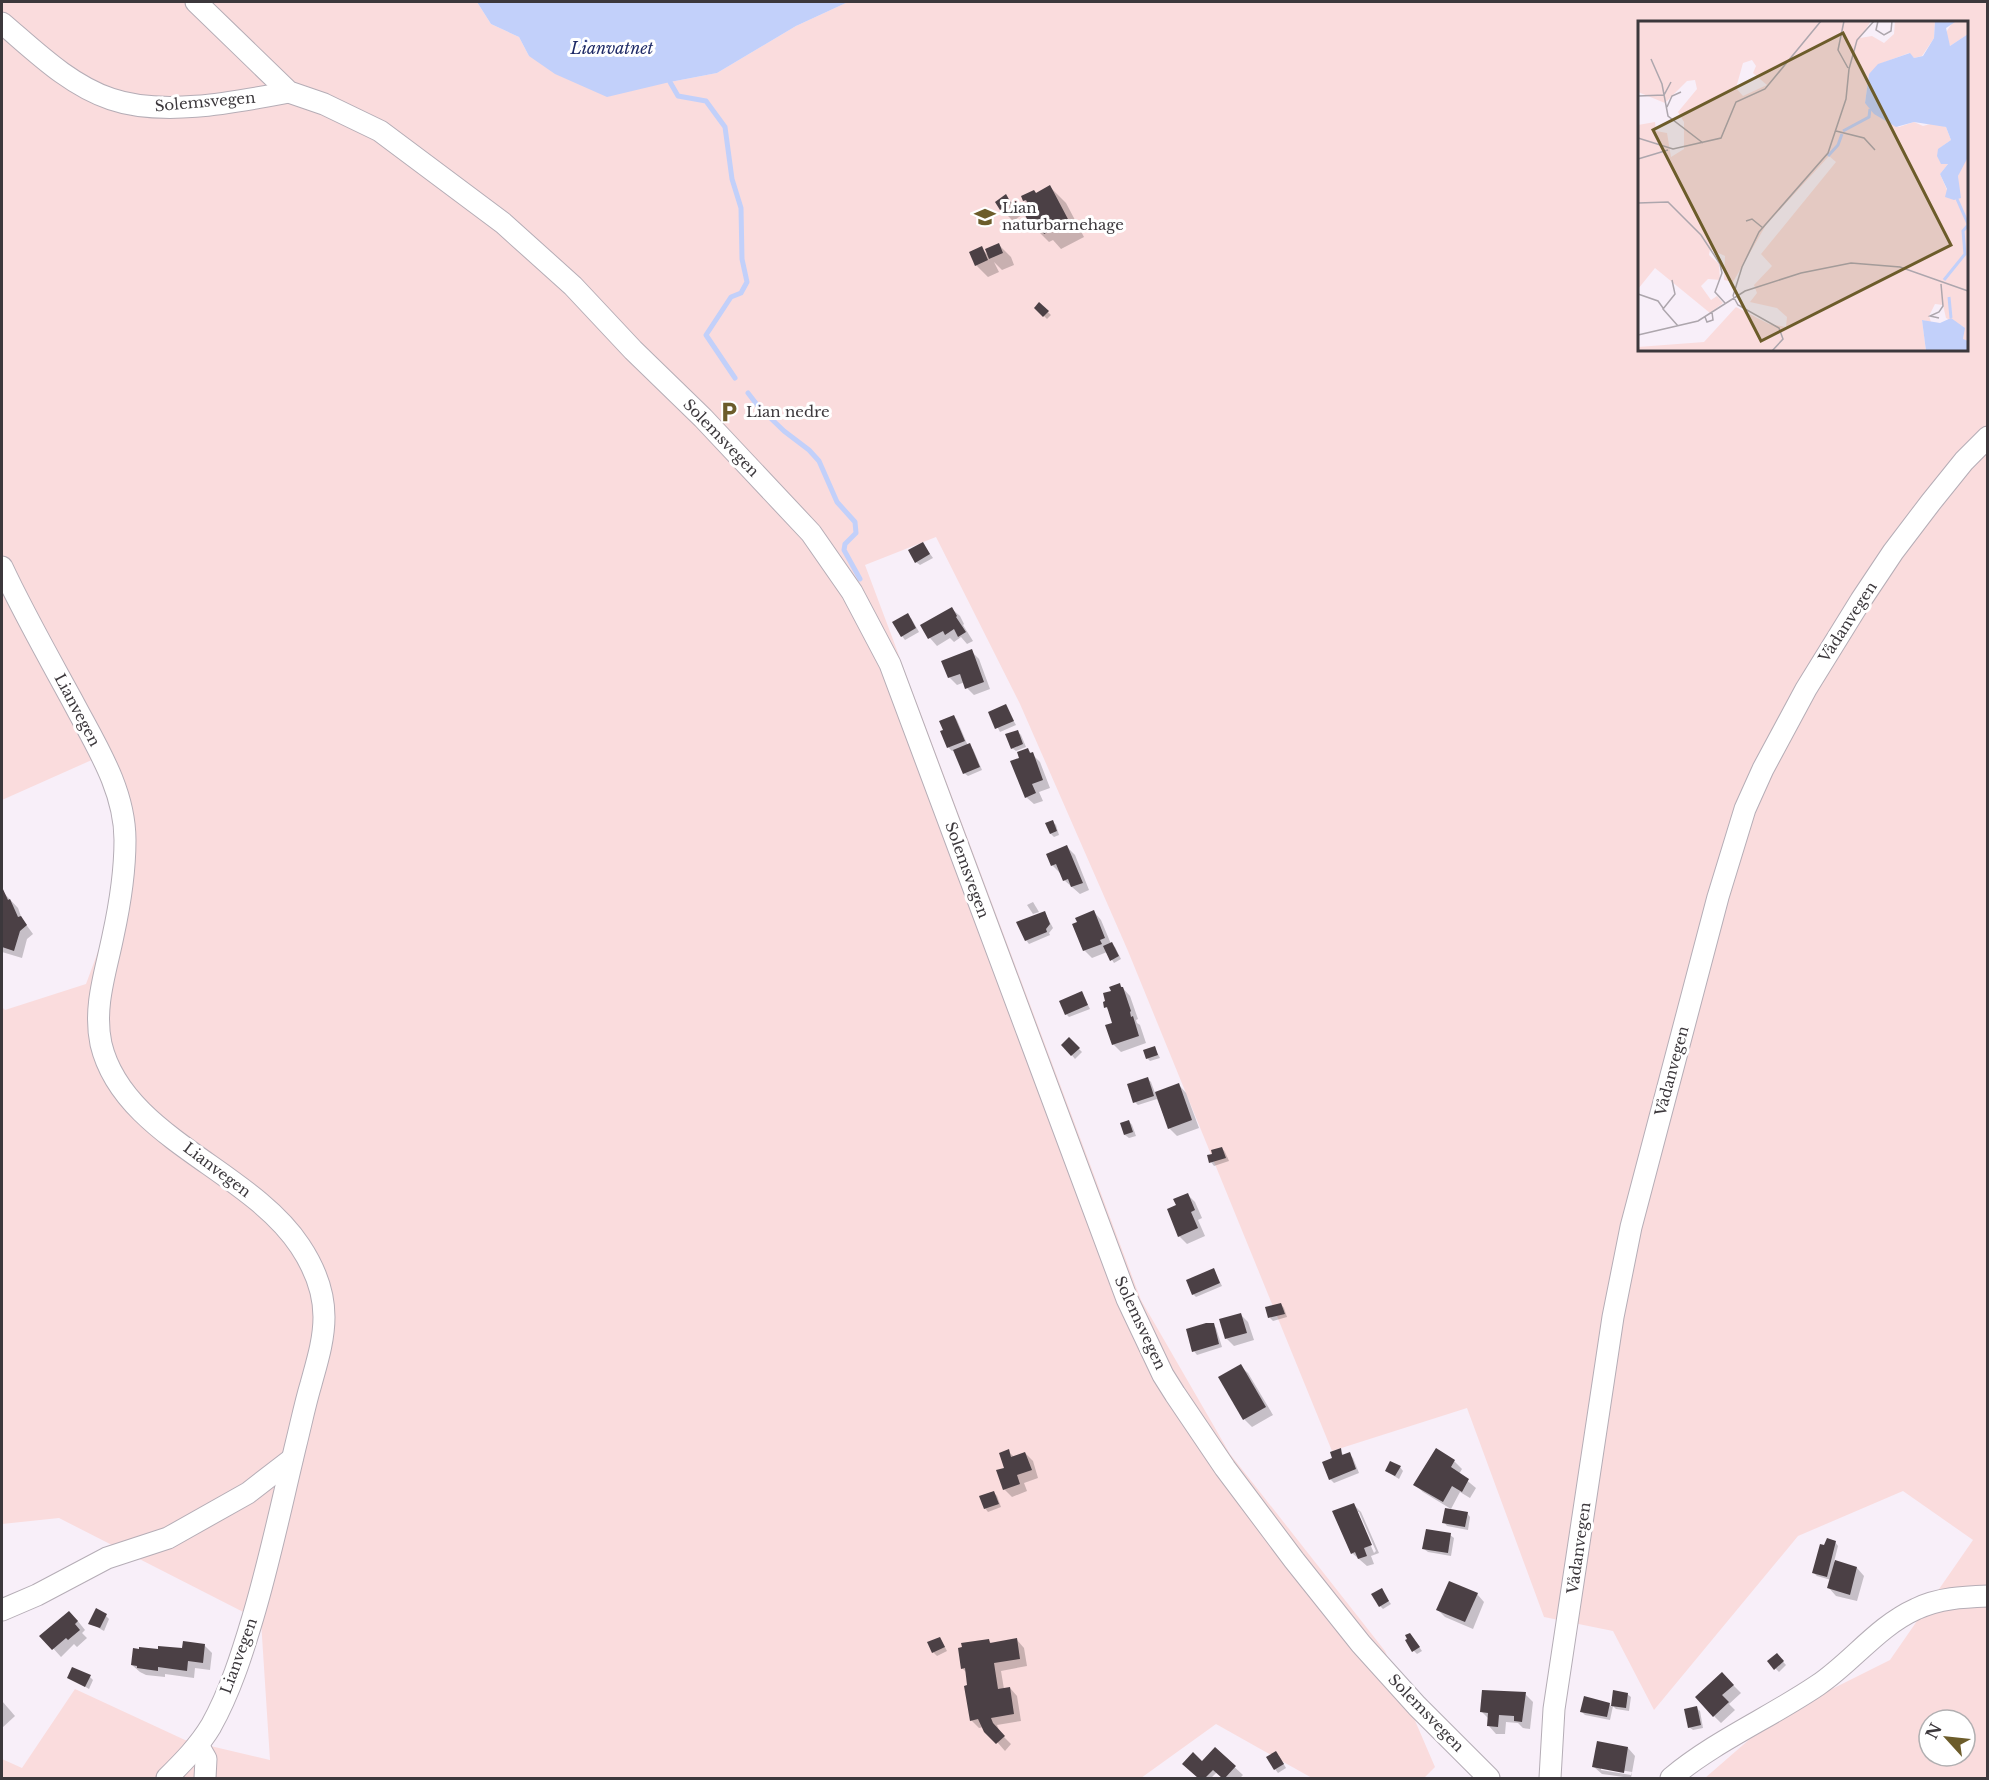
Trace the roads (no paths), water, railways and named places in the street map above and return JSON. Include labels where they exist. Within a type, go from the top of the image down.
[{"type":"street","name":"Solemsvegen","points":[[196,2],[289,92],[324,104],[381,131],[503,222],[573,286],[633,350],[703,418],[811,533],[869,621],[890,664],[1123,1289],[1164,1375],[1225,1468],[1354,1636],[1417,1706],[1489,1779]]},
{"type":"street","name":"Solemsvegen","points":[[2,23],[54,67],[109,99],[130,105],[173,107],[240,101],[289,92]]},
{"type":"street","name":"Vådanvegen","points":[[1550,1779],[1554,1709],[1613,1317],[1630,1227],[1718,897],[1745,809],[1763,769],[1806,689],[1861,600],[1893,552],[1931,502],[1964,461],[1988,437]]},
{"type":"street","name":"Lianvegen","points":[[2,567],[24,614],[97,748],[118,795],[122,810],[125,840],[121,894],[102,983],[98,1014],[101,1042],[107,1061],[117,1083],[131,1102],[153,1122],[228,1177],[285,1227],[299,1244],[311,1265],[320,1287],[324,1312],[322,1344],[292,1459],[276,1534],[246,1643],[219,1710],[198,1745],[167,1779]]},
{"type":"street","points":[[2,1610],[37,1595],[107,1558],[168,1538],[248,1493],[292,1459]]},
{"type":"street","points":[[1671,1779],[1699,1757],[1820,1684],[1880,1633],[1915,1609],[1954,1597],[1988,1596]]},
{"type":"street","points":[[198,1745],[206,1759],[205,1779]]},
{"type":"water","name":"Lianvatnet","points":[[477,2],[848,2],[796,26],[717,73],[607,97],[555,74],[529,56],[519,37],[491,24]]},
{"type":"waterway","points":[[670,82],[678,96],[706,101],[725,127],[732,179],[741,208],[742,259],[747,282],[741,293],[731,297],[706,335],[735,378]]},
{"type":"waterway","points":[[748,393],[784,431],[809,450],[819,461],[837,502],[855,522],[856,533],[845,544],[844,550],[860,579]]},
{"type":"place","name":"Lian naturbarnehage","points":[[985,217]]},
{"type":"place","name":"Lian nedre","points":[[729,412]]}]
